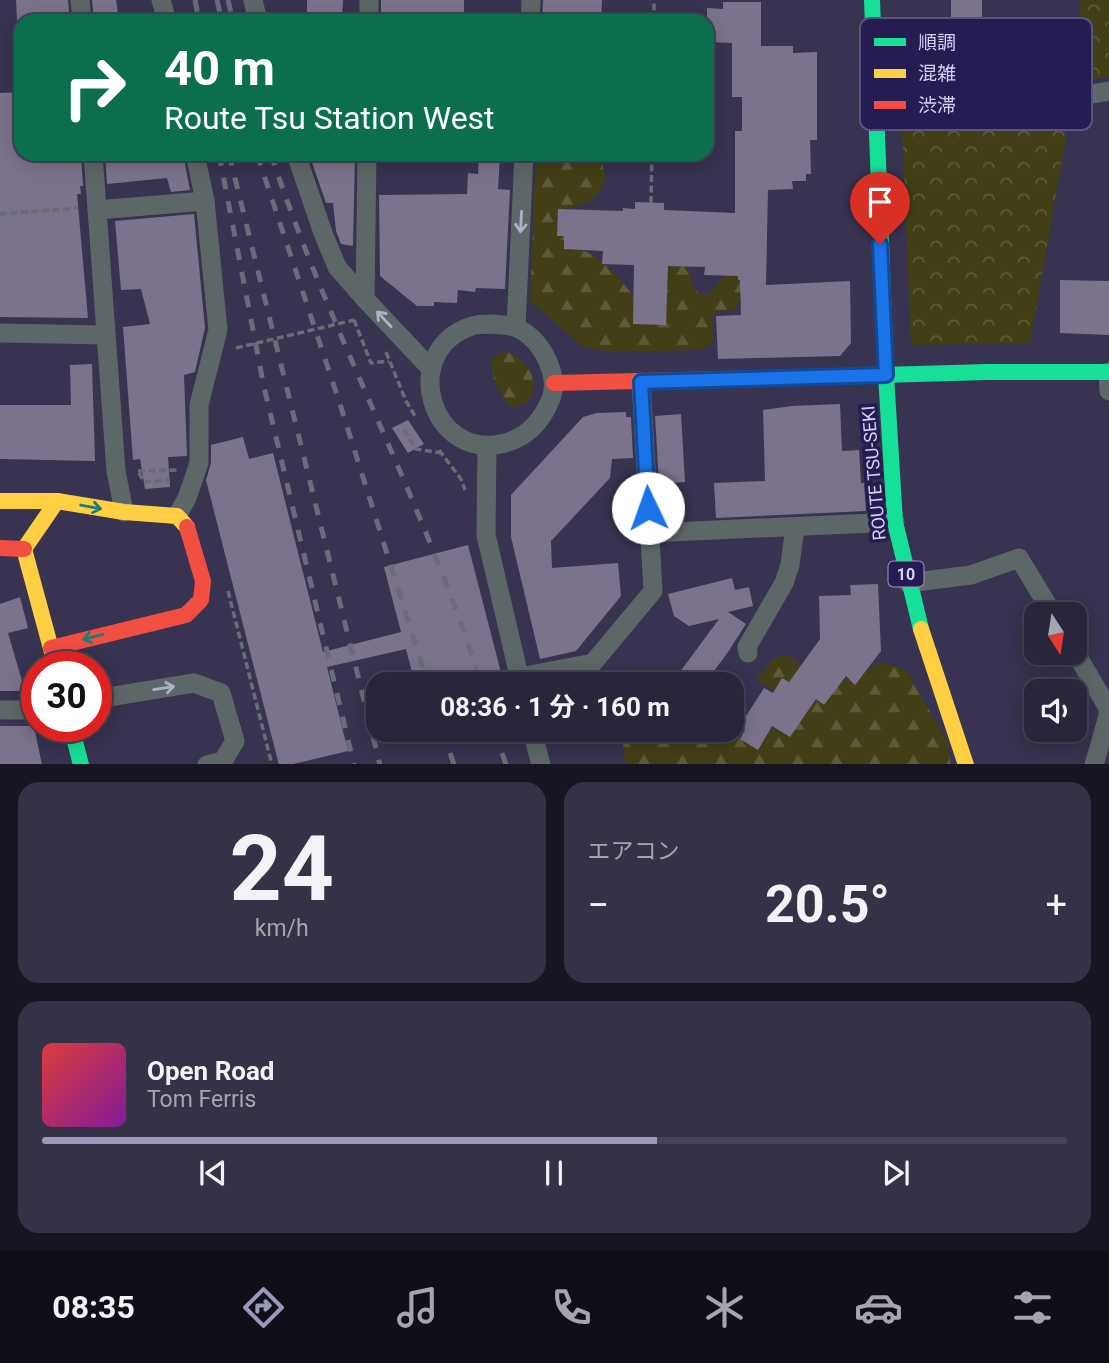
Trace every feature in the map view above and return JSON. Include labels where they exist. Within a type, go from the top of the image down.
[{"type":"main road","name":"ROUTE TSU-SEKI","points":[[872,0],[872,18]]},
{"type":"main road","name":"ROUTE TSU-SEKI","points":[[876,130],[895,522],[908,583],[966,764]]},
{"type":"main road","points":[[554,383],[886,375],[1109,378]]},
{"type":"main road","points":[[0,501],[57,501],[124,512],[177,516],[190,530],[203,581],[201,600],[187,615],[51,648]]},
{"type":"main road","points":[[24,548],[57,501]]},
{"type":"main road","points":[[0,548],[24,548]]},
{"type":"main road","points":[[24,548],[52,651]]},
{"type":"main road","points":[[75,742],[81,764]]},
{"type":"street","points":[[94,161],[116,471],[124,512]]},
{"type":"street","points":[[177,516],[187,498],[199,463],[199,405],[218,330],[205,201],[196,161]]},
{"type":"street","points":[[298,161],[337,267],[431,369]]},
{"type":"street","points":[[365,299],[367,161]]},
{"type":"street","points":[[516,327],[524,161]]},
{"type":"street","points":[[97,208],[205,201]]},
{"type":"street","points":[[493,324],[516,327],[530,338],[551,366],[554,383],[552,398],[532,429],[516,440],[496,445],[477,444],[459,437],[444,424],[433,408],[429,389],[431,369],[439,350],[454,335],[472,326],[493,324]]},
{"type":"street","points":[[0,333],[105,335]]},
{"type":"street","points":[[557,672],[593,663],[653,591],[641,382]]},
{"type":"street","points":[[487,445],[486,535],[519,672]]},
{"type":"street","points":[[649,533],[895,522]]},
{"type":"street","points":[[748,653],[747,647],[784,583],[790,565],[795,527]]},
{"type":"street","points":[[908,583],[971,575],[1019,558],[1046,602]]},
{"type":"street","points":[[1083,665],[1108,708],[1094,764]]},
{"type":"street","points":[[112,696],[194,683],[221,693],[235,741],[223,761],[211,764]]},
{"type":"street","points":[[0,710],[21,710]]},
{"type":"street","points":[[535,742],[541,764]]},
{"type":"path","points":[[651,202],[652,161]]},
{"type":"path","points":[[0,214],[97,208]]},
{"type":"path","points":[[236,348],[354,320],[372,363],[389,361]]},
{"type":"path","points":[[384,346],[406,401],[423,428]]},
{"type":"path","points":[[404,430],[416,449],[442,453]]},
{"type":"path","points":[[436,445],[461,479],[467,493]]},
{"type":"path","points":[[144,482],[170,480]]},
{"type":"green space","points":[[1079,0],[1109,0],[1109,77],[1092,79],[1092,18],[1081,18]]},
{"type":"green space","points":[[902,130],[1063,130],[1066,138],[1030,343],[911,345]]},
{"type":"green space","points":[[536,161],[602,161],[606,180],[590,201],[562,211],[563,236],[568,243],[595,256],[634,296],[663,285],[671,264],[687,264],[694,289],[704,296],[728,273],[751,278],[735,310],[718,311],[712,317],[713,342],[702,350],[610,352],[583,347],[530,301]]},
{"type":"green space","points":[[508,352],[524,363],[533,380],[530,398],[524,404],[513,407],[499,392],[491,364],[492,358]]},
{"type":"green space","points":[[786,655],[822,677],[842,681],[865,672],[880,662],[906,670],[947,741],[951,764],[625,764],[623,742],[744,742],[744,737],[761,735],[789,721],[793,703],[756,679],[775,658]]},
{"type":"building","points":[[16,0],[68,0],[69,14],[17,14]]},
{"type":"building","points":[[92,0],[116,0],[118,14],[93,14]]},
{"type":"building","points":[[307,0],[343,0],[342,14],[307,14]]},
{"type":"building","points":[[381,0],[464,0],[464,14],[381,14]]},
{"type":"building","points":[[543,0],[602,0],[601,14],[542,14]]},
{"type":"building","points":[[951,0],[982,0],[982,18],[951,18]]},
{"type":"building","points":[[723,2],[761,2],[761,46],[793,46],[793,53],[817,52],[817,140],[810,140],[811,174],[806,174],[806,181],[792,181],[793,189],[768,190],[766,285],[850,281],[851,343],[840,356],[718,359],[716,316],[741,315],[740,280],[738,276],[704,275],[705,267],[668,266],[666,325],[633,324],[634,265],[602,264],[603,251],[564,249],[564,236],[557,236],[558,209],[623,211],[623,208],[635,209],[635,202],[664,203],[664,210],[735,213],[735,131],[742,131],[742,97],[732,97],[732,43],[714,42],[714,14],[707,14],[707,8],[723,9]]},
{"type":"building","points":[[14,92],[14,161],[81,161],[83,186],[80,186],[81,194],[77,194],[88,318],[0,317],[0,93]]},
{"type":"building","points":[[105,161],[184,161],[190,190],[171,192],[167,178],[107,184]]},
{"type":"building","points":[[311,161],[355,161],[353,246],[341,244],[336,231],[333,203],[326,203]]},
{"type":"building","points":[[479,161],[500,161],[498,189],[510,190],[505,289],[476,288],[475,292],[458,290],[457,303],[434,302],[434,306],[417,306],[380,276],[379,195],[467,194],[468,173],[478,174]]},
{"type":"building","points":[[194,214],[205,328],[195,372],[184,375],[187,456],[168,457],[170,487],[145,489],[140,459],[133,460],[123,327],[150,324],[141,289],[121,290],[115,221]]},
{"type":"building","points":[[1060,280],[1109,281],[1109,335],[1060,333]]},
{"type":"building","points":[[92,364],[95,461],[0,459],[0,405],[71,405],[70,365]]},
{"type":"building","points":[[840,404],[842,451],[859,450],[866,511],[716,518],[714,483],[765,481],[763,410]]},
{"type":"building","points":[[626,412],[626,417],[631,417],[633,458],[612,459],[610,478],[551,541],[552,568],[618,563],[621,596],[576,651],[540,659],[511,537],[511,495],[583,417],[597,413]]},
{"type":"building","points":[[681,414],[685,482],[659,484],[655,416]]},
{"type":"building","points":[[408,420],[424,444],[408,453],[392,428]]},
{"type":"building","points":[[243,437],[249,459],[273,453],[323,652],[401,632],[384,567],[468,545],[501,672],[412,672],[406,649],[327,667],[348,751],[293,764],[279,764],[206,480],[211,463],[211,445]]},
{"type":"building","points":[[732,578],[735,590],[749,587],[753,606],[728,612],[746,624],[713,672],[680,672],[719,619],[689,626],[674,616],[668,594]]},
{"type":"building","points":[[878,584],[881,651],[855,685],[846,676],[824,705],[816,699],[790,737],[772,726],[758,750],[744,741],[744,719],[764,688],[773,693],[782,678],[789,682],[820,639],[819,596],[851,595],[850,585]]},
{"type":"building","points":[[20,597],[28,628],[8,633],[21,677],[21,691],[0,691],[0,604]]},
{"type":"building","points":[[0,726],[21,726],[21,742],[37,742],[42,764],[0,764]]},
{"type":"railway","points":[[195,0],[198,14]]},
{"type":"railway","points":[[217,0],[220,14]]},
{"type":"railway","points":[[228,0],[231,14]]},
{"type":"railway","points":[[220,161],[264,387],[354,764]]},
{"type":"railway","points":[[231,161],[380,764]]},
{"type":"railway","points":[[259,161],[340,404],[424,672]]},
{"type":"railway","points":[[274,161],[321,288],[433,550],[477,672]]},
{"type":"railway","points":[[447,742],[454,764]]},
{"type":"railway","points":[[499,742],[506,764]]},
{"type":"traffic: fast","points":[[872,0],[873,18]]},
{"type":"traffic: fast","points":[[877,130],[886,375],[895,522],[921,629]]},
{"type":"traffic: fast","points":[[810,377],[1109,372]]},
{"type":"traffic: fast","points":[[75,742],[81,764]]},
{"type":"traffic: slow","points":[[0,501],[57,501]]},
{"type":"traffic: slow","points":[[52,651],[24,549],[57,501],[124,512],[177,516],[187,527]]},
{"type":"traffic: slow","points":[[921,629],[966,764]]},
{"type":"traffic: jam","points":[[554,383],[810,377]]},
{"type":"traffic: jam","points":[[51,648],[186,615],[201,600],[203,581],[187,527]]},
{"type":"traffic: jam","points":[[0,548],[24,549]]},
{"type":"route","points":[[648,508],[641,382],[886,375],[880,244]]}]
